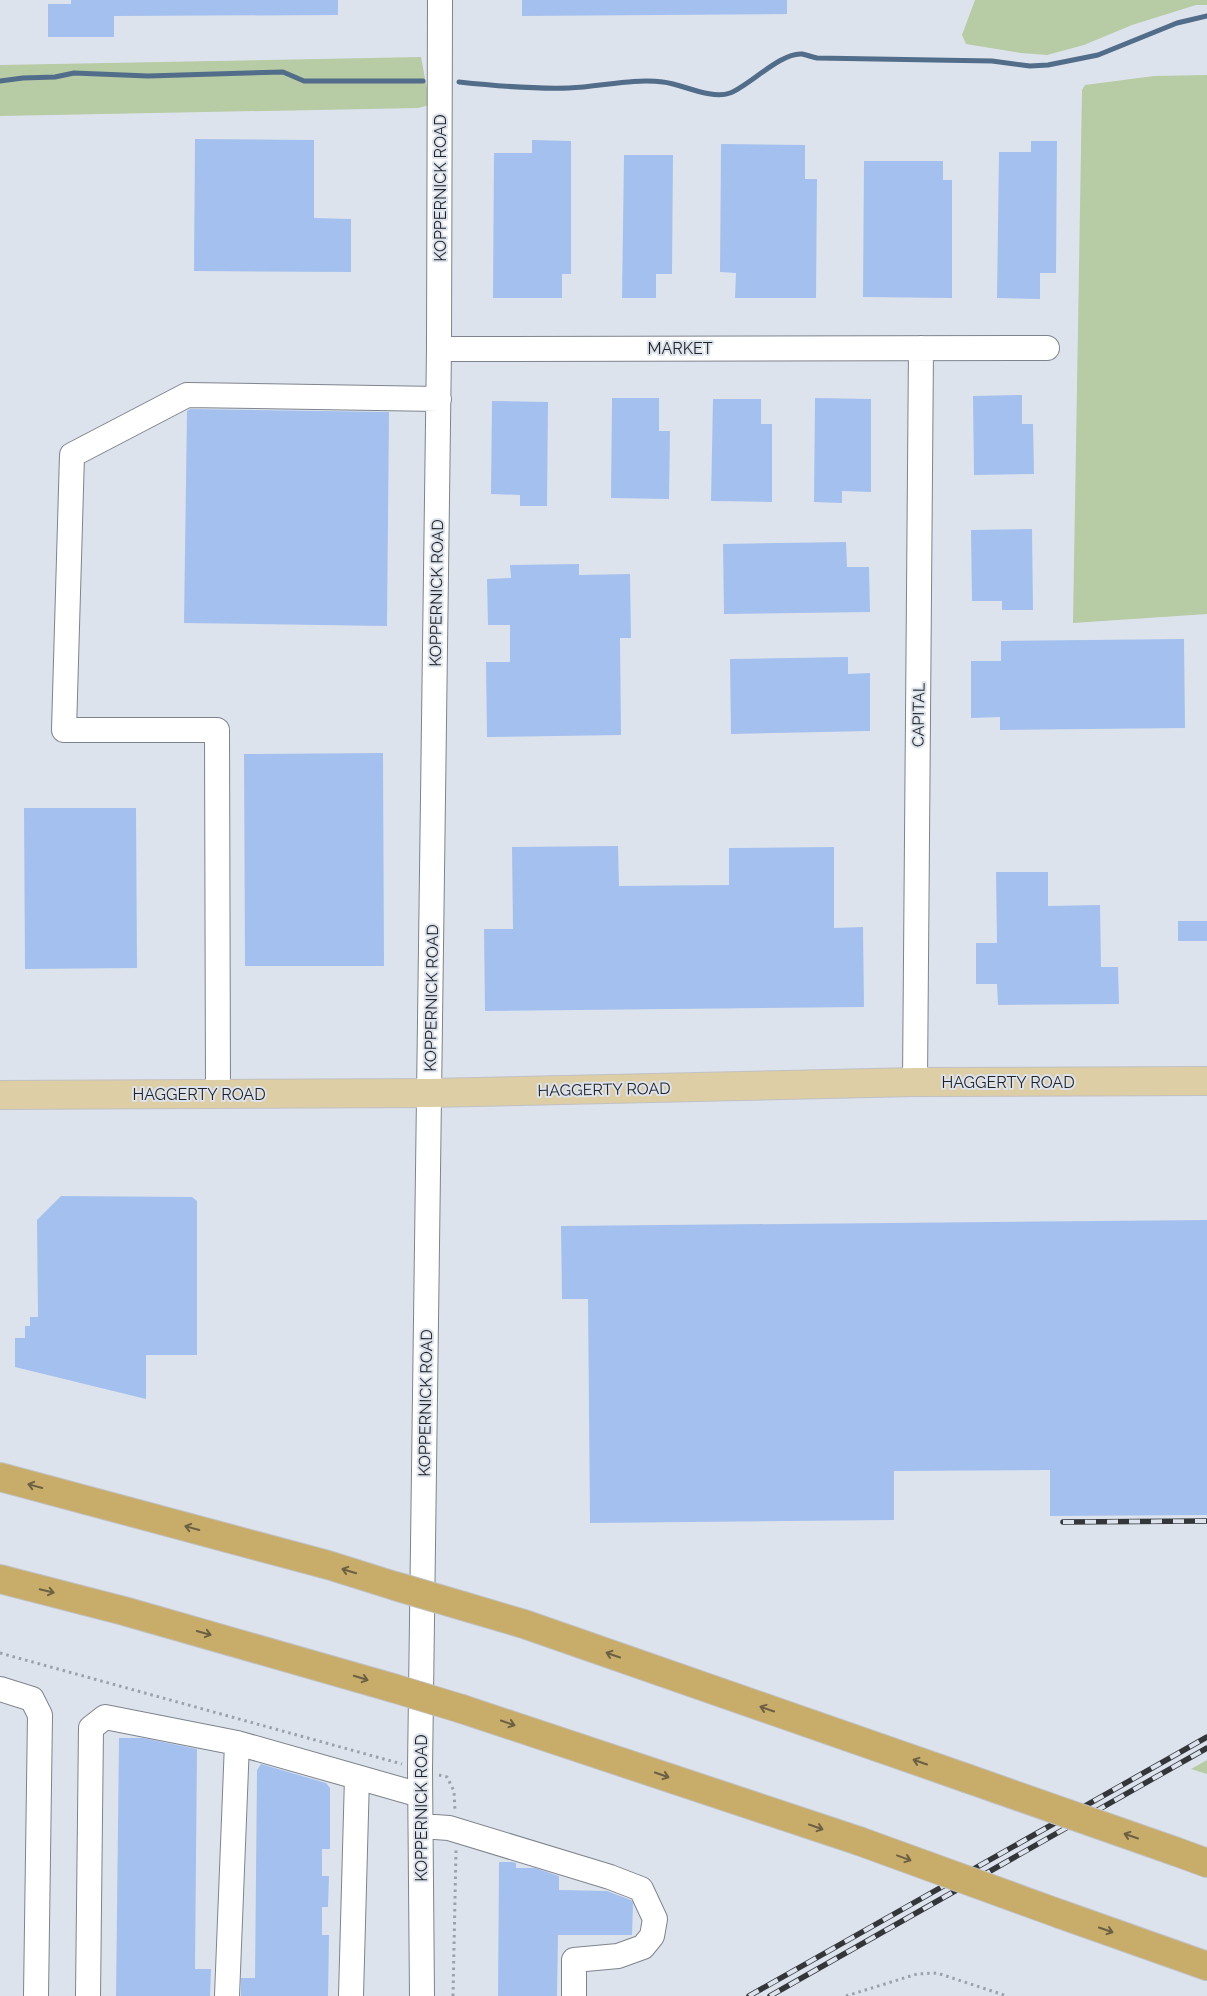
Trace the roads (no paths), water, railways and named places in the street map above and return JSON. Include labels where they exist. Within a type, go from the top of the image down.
[{"type":"highway","points":[[0,1477],[328,1565],[533,1627],[1207,1863]]},
{"type":"highway","points":[[0,1579],[124,1611],[462,1708],[859,1841],[1207,1966]]},
{"type":"main road","name":"HAGGERTY ROAD","points":[[0,1095],[430,1093],[915,1082],[1207,1081]]},
{"type":"street","name":"KOPPERNICK ROAD","points":[[422,1996],[420,1795],[439,349],[440,0]]},
{"type":"street","name":"CAPITAL","points":[[915,1082],[922,348]]},
{"type":"street","name":"MARKET","points":[[439,349],[1048,348]]},
{"type":"street","points":[[218,1094],[217,730],[64,730],[72,455],[187,395],[438,399]]},
{"type":"street","points":[[0,1689],[32,1699],[40,1715],[36,1996]]},
{"type":"street","points":[[88,1996],[91,1728],[105,1718],[237,1743],[420,1795]]},
{"type":"street","points":[[227,1996],[237,1743]]},
{"type":"street","points":[[351,1996],[357,1777]]},
{"type":"street","points":[[421,1826],[449,1828],[610,1877],[642,1889],[655,1919],[652,1936],[643,1947],[618,1956],[574,1960],[574,1996]]},
{"type":"waterway","points":[[459,82],[514,87],[555,88],[651,81],[671,83],[705,93],[722,95],[738,89],[775,64],[794,55],[802,54],[817,58],[992,61],[1030,66],[1048,65],[1098,55],[1177,23],[1207,16]]},
{"type":"waterway","points":[[0,81],[55,77],[74,73],[148,76],[283,72],[304,81],[423,81]]},
{"type":"railway","points":[[1063,1522],[1207,1521]]},
{"type":"railway","points":[[749,1996],[1207,1737]]},
{"type":"railway","points":[[770,1996],[1207,1748]]}]
